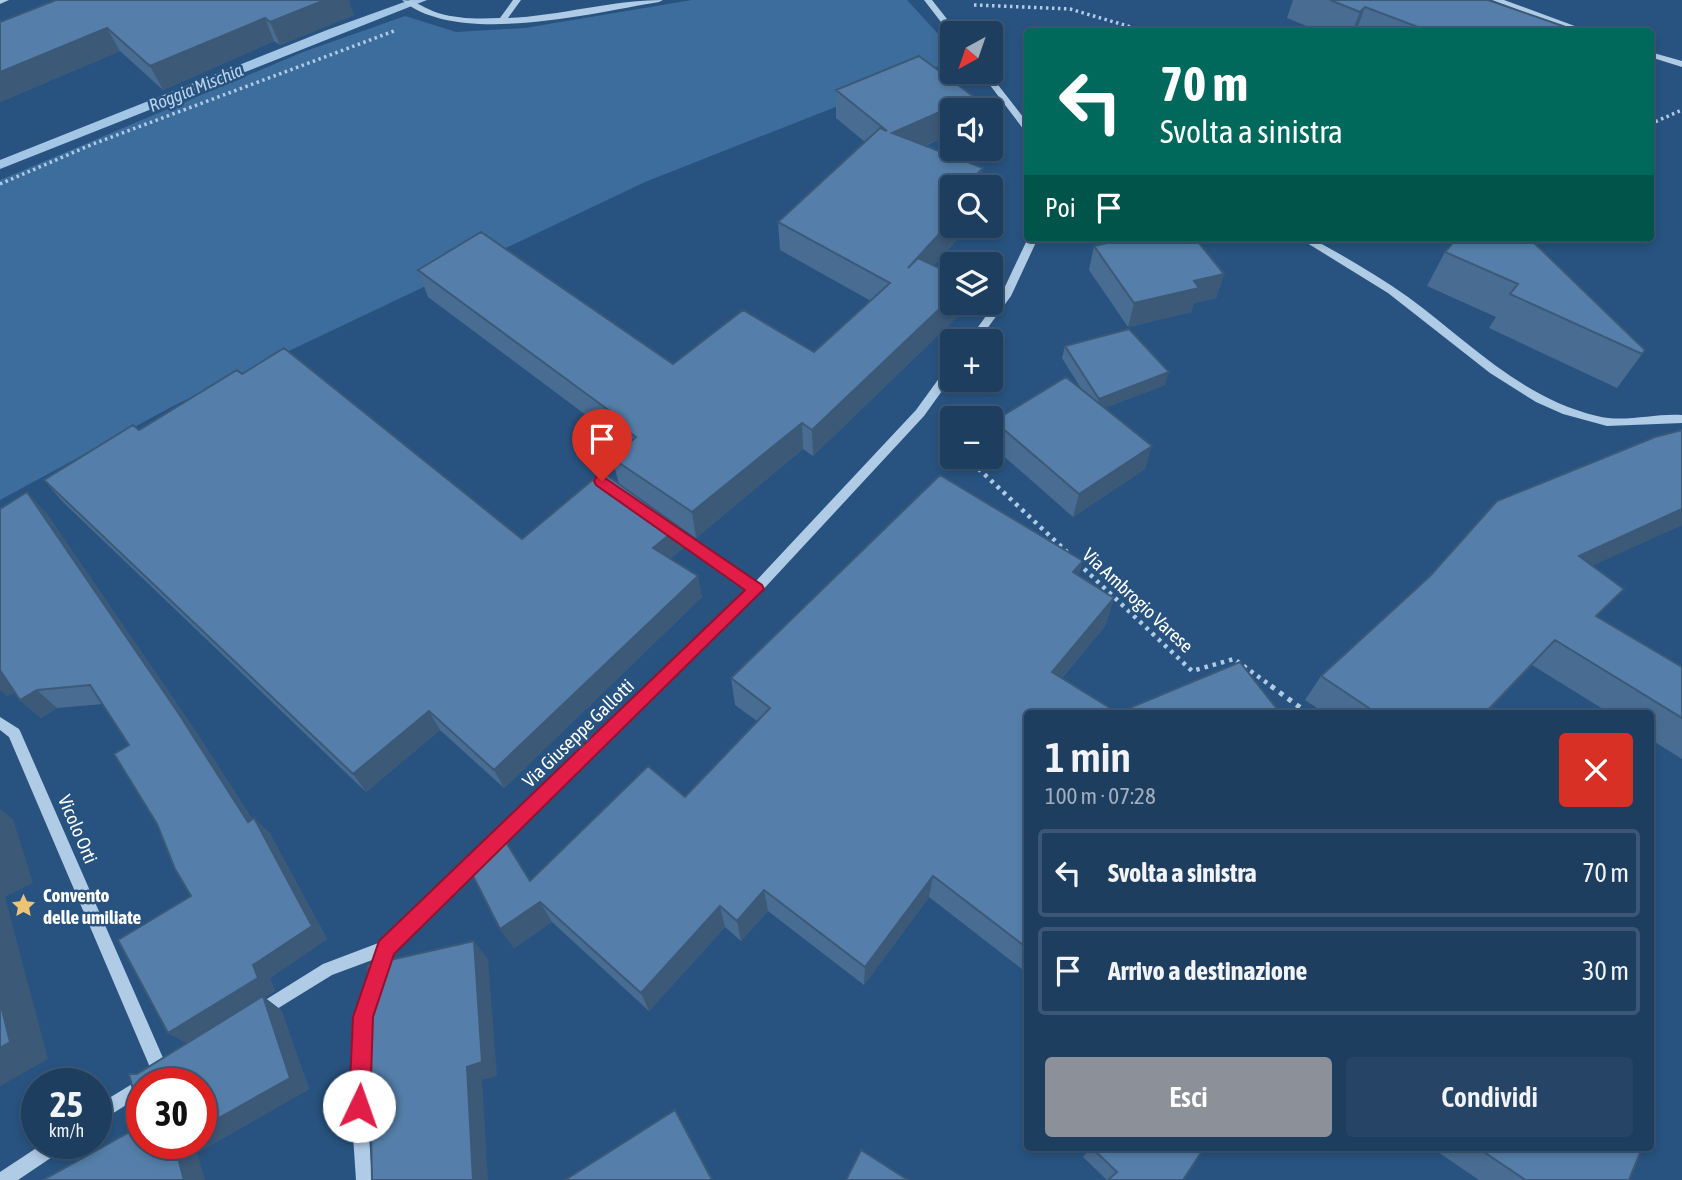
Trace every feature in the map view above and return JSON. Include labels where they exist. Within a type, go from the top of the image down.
[{"type":"street","points":[[405,0],[440,17],[502,21],[659,0]]},
{"type":"street","points":[[502,21],[517,0]]},
{"type":"street","points":[[928,0],[945,21]]},
{"type":"street","points":[[1496,0],[1576,28]]},
{"type":"street","points":[[1654,55],[1682,64]]},
{"type":"street","points":[[993,84],[1024,124]]},
{"type":"street","points":[[981,329],[1006,296],[1031,242]]},
{"type":"street","points":[[1312,242],[1355,265],[1405,300],[1500,378],[1557,409],[1600,421],[1682,419]]},
{"type":"street","name":"Via Giuseppe Gallotti","points":[[364,1180],[359,1106],[363,1017],[386,948],[756,589],[920,413],[940,386]]},
{"type":"street","points":[[657,520],[756,589]]},
{"type":"street","name":"Vicolo Orti","points":[[0,723],[14,733],[167,1068]]},
{"type":"street","points":[[250,1018],[328,970],[386,948]]},
{"type":"street","points":[[3,1180],[34,1159]]},
{"type":"path","points":[[935,8],[969,5],[1070,9],[1134,28]]},
{"type":"path","points":[[0,184],[93,144],[319,58],[440,17]]},
{"type":"path","points":[[1654,122],[1682,110]]},
{"type":"path","name":"Via Ambrogio Varese","points":[[979,469],[1192,671],[1234,659],[1304,710]]},
{"type":"shaded area","points":[[692,0],[907,0],[940,36],[940,66],[645,182],[175,405],[0,500],[0,180],[303,52],[405,16],[456,32],[525,28]]},
{"type":"building","points":[[56,0],[325,0],[270,22],[265,18],[150,66],[107,28],[0,72],[0,22]]},
{"type":"building","points":[[1330,0],[1488,0],[1568,28],[1420,28],[1365,7],[1360,12]]},
{"type":"building","points":[[919,56],[940,72],[940,84],[957,84],[974,97],[940,98],[940,112],[892,133],[940,151],[940,161],[965,161],[983,168],[976,175],[940,175],[940,233],[908,268],[918,258],[940,268],[940,308],[812,430],[802,423],[692,512],[612,458],[636,437],[618,424],[622,420],[418,270],[481,232],[673,364],[743,310],[814,352],[890,283],[778,222],[880,128],[887,131],[836,90]]},
{"type":"building","points":[[1112,242],[1198,242],[1224,274],[1194,281],[1199,288],[1134,303],[1094,246]]},
{"type":"building","points":[[1454,242],[1533,242],[1645,350],[1642,354],[1510,294],[1518,284],[1445,252]]},
{"type":"building","points":[[1129,329],[1169,372],[1099,399],[1065,346]]},
{"type":"building","points":[[284,348],[522,539],[602,472],[679,527],[653,548],[698,576],[494,770],[429,711],[353,774],[44,480],[133,425],[139,430],[237,370],[242,374]]},
{"type":"building","points":[[1066,377],[1152,446],[1079,494],[1003,429],[1003,416]]},
{"type":"building","points":[[1682,430],[1682,509],[1579,556],[1624,589],[1596,616],[1682,667],[1682,718],[1555,640],[1488,710],[1372,710],[1321,676],[1430,576],[1497,501],[1655,437]]},
{"type":"building","points":[[940,475],[1083,561],[1073,572],[1114,598],[1052,672],[1113,710],[1024,710],[1024,946],[933,876],[865,967],[764,890],[737,921],[720,906],[641,993],[540,902],[500,929],[467,864],[501,834],[530,881],[648,766],[685,797],[770,708],[731,678]]},
{"type":"building","points":[[27,492],[179,714],[248,822],[254,818],[312,926],[253,965],[258,978],[168,1033],[118,940],[191,896],[175,869],[157,824],[114,754],[129,745],[90,685],[37,690],[20,700],[0,670],[0,509]]},
{"type":"building","points":[[1240,662],[1278,710],[1125,710]]},
{"type":"building","points":[[474,941],[482,1062],[467,1067],[473,1180],[372,1180],[368,965]]},
{"type":"building","points":[[263,996],[290,1078],[217,1119],[217,1068],[147,1068]]},
{"type":"building","points":[[0,1001],[10,1042],[0,1048]]},
{"type":"building","points":[[675,1110],[712,1180],[565,1180]]},
{"type":"building","points":[[126,1134],[126,1159],[178,1159],[184,1180],[43,1180],[81,1159],[112,1159],[112,1142]]},
{"type":"building","points":[[861,1150],[908,1180],[846,1180]]},
{"type":"building","points":[[1095,1151],[1202,1151],[1183,1180],[1108,1180],[1117,1172]]},
{"type":"building","points":[[1482,1151],[1641,1151],[1629,1180],[1524,1179]]},
{"type":"waterway","name":"Roggia Mischia","points":[[0,165],[331,32],[421,0]]},
{"type":"place","name":"Convento delle umiliate","points":[[23,906]]},
{"type":"route","points":[[359,1106],[363,1017],[386,948],[756,589],[602,481]]}]
